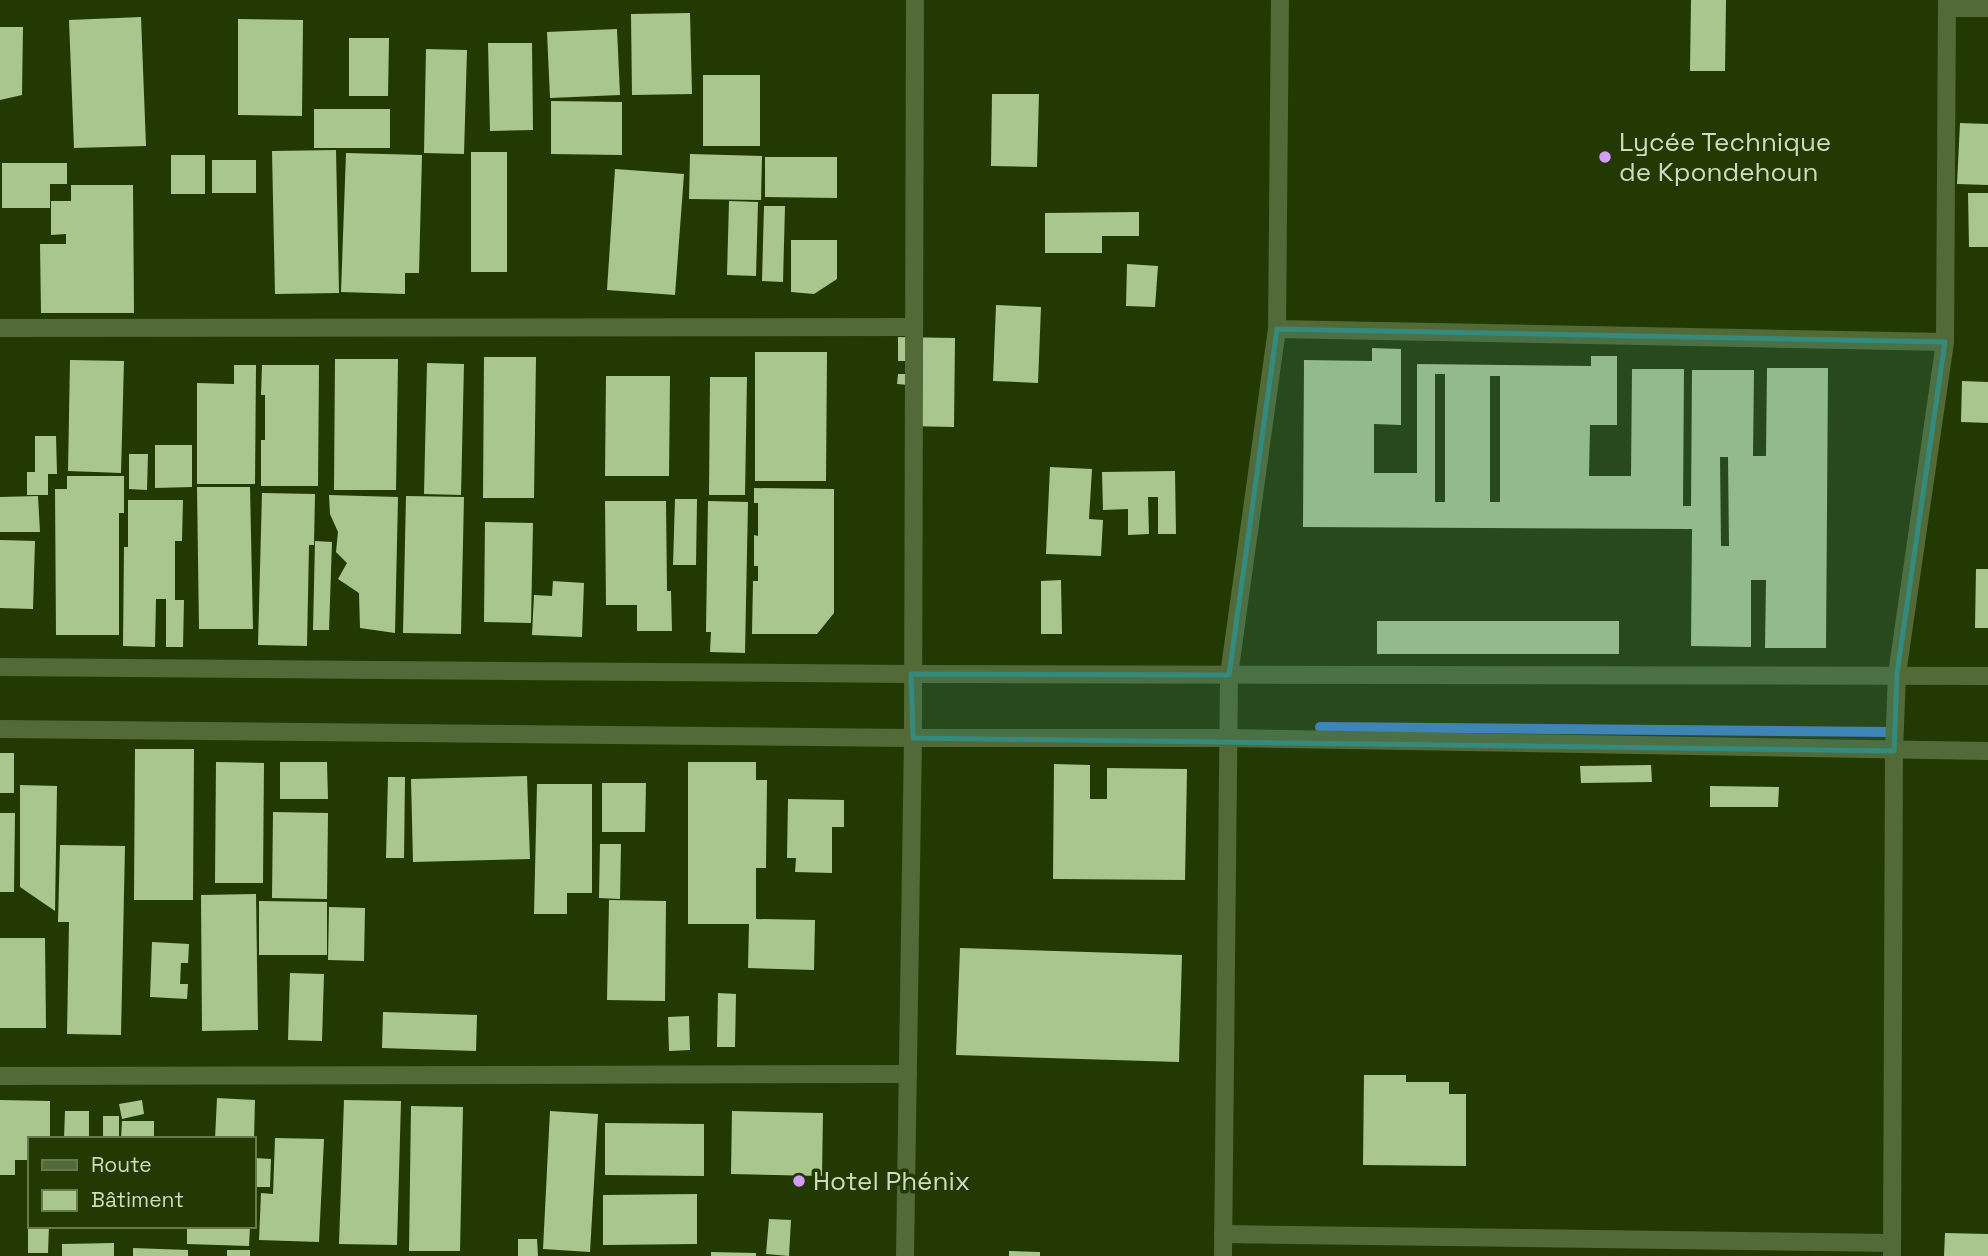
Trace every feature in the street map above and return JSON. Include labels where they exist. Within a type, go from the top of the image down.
[{"type":"street","points":[[905,1256],[912,738],[915,0]]},
{"type":"street","points":[[1223,1256],[1229,675],[1277,329],[1280,0]]},
{"type":"street","points":[[1223,1234],[1892,1250],[1894,751],[1897,674],[1945,342],[1947,4],[1988,8]]},
{"type":"street","points":[[0,328],[913,327]]},
{"type":"street","points":[[1277,329],[1945,342]]},
{"type":"street","points":[[0,667],[911,674],[1988,676]]},
{"type":"street","points":[[0,730],[1227,738],[1988,751]]},
{"type":"street","points":[[0,1076],[908,1074]]},
{"type":"highlighted area","points":[[1277,329],[1945,342],[1897,674],[1894,751],[913,738],[911,674],[1229,675]]},
{"type":"building","points":[[1691,0],[1726,0],[1725,71],[1690,71]]},
{"type":"building","points":[[690,13],[692,94],[632,95],[631,14]]},
{"type":"building","points":[[141,17],[146,146],[74,148],[69,20]]},
{"type":"building","points":[[238,19],[303,20],[302,116],[238,115]]},
{"type":"building","points":[[0,27],[23,27],[22,95],[0,100]]},
{"type":"building","points":[[617,29],[620,95],[550,98],[547,32]]},
{"type":"building","points":[[349,38],[389,38],[388,96],[349,96]]},
{"type":"building","points":[[488,43],[532,43],[533,130],[490,131]]},
{"type":"building","points":[[426,49],[467,50],[464,154],[424,153]]},
{"type":"building","points":[[703,75],[760,75],[760,146],[703,146]]},
{"type":"building","points":[[992,94],[1039,94],[1037,167],[991,166]]},
{"type":"building","points":[[551,101],[622,102],[622,155],[551,154]]},
{"type":"building","points":[[314,109],[390,109],[390,148],[314,148]]},
{"type":"building","points":[[1960,123],[1988,124],[1988,185],[1957,184]]},
{"type":"building","points":[[336,150],[339,293],[275,294],[272,151]]},
{"type":"building","points":[[471,152],[507,152],[507,272],[471,272]]},
{"type":"building","points":[[346,153],[422,155],[419,273],[405,273],[405,294],[341,292]]},
{"type":"building","points":[[690,154],[762,156],[761,200],[689,199]]},
{"type":"building","points":[[171,155],[205,155],[205,194],[171,194]]},
{"type":"building","points":[[765,157],[837,157],[837,198],[765,197]]},
{"type":"building","points":[[212,160],[256,160],[256,193],[212,193]]},
{"type":"building","points":[[2,163],[67,163],[67,184],[50,184],[50,208],[2,208]]},
{"type":"building","points":[[615,169],[684,174],[675,295],[607,290]]},
{"type":"building","points":[[71,185],[133,185],[134,313],[41,313],[40,244],[66,244],[66,234],[51,235],[51,201],[71,201]]},
{"type":"building","points":[[1968,193],[1988,193],[1988,247],[1969,247]]},
{"type":"building","points":[[729,201],[758,202],[756,276],[727,275]]},
{"type":"building","points":[[764,206],[785,206],[783,282],[762,281]]},
{"type":"building","points":[[1139,212],[1139,236],[1102,236],[1102,253],[1045,253],[1045,213]]},
{"type":"building","points":[[791,240],[837,240],[837,279],[814,294],[791,292]]},
{"type":"building","points":[[1127,264],[1158,266],[1155,307],[1126,306]]},
{"type":"building","points":[[996,305],[1041,307],[1038,383],[993,381]]},
{"type":"building","points":[[898,337],[955,338],[954,427],[907,426],[908,385],[897,384],[898,374],[907,374],[907,361],[898,361]]},
{"type":"building","points":[[1372,348],[1401,349],[1401,425],[1374,424],[1374,473],[1417,473],[1417,364],[1591,366],[1591,356],[1617,356],[1617,425],[1590,425],[1589,476],[1631,476],[1632,369],[1684,369],[1683,506],[1691,506],[1692,370],[1754,370],[1753,456],[1766,456],[1767,368],[1828,368],[1826,648],[1765,648],[1766,580],[1751,580],[1751,647],[1691,646],[1692,529],[1303,527],[1304,360],[1372,361]],"holes":[[[1435,374],[1445,374],[1445,502],[1435,502]],[[1490,376],[1500,376],[1500,502],[1490,502]],[[1720,457],[1728,457],[1729,546],[1721,546]]]},
{"type":"building","points":[[755,352],[827,352],[826,481],[755,481]]},
{"type":"building","points":[[484,357],[536,357],[534,498],[483,498]]},
{"type":"building","points":[[335,359],[398,359],[396,490],[334,490]]},
{"type":"building","points":[[70,360],[124,361],[121,473],[68,471]]},
{"type":"building","points":[[427,363],[464,364],[461,495],[424,494]]},
{"type":"building","points":[[234,365],[256,365],[255,484],[197,484],[197,383],[234,384]]},
{"type":"building","points":[[262,365],[319,365],[318,486],[261,486],[261,440],[265,440],[265,395],[261,395]]},
{"type":"building","points":[[606,376],[670,376],[669,476],[605,476]]},
{"type":"building","points":[[710,377],[747,377],[745,495],[709,495]]},
{"type":"building","points":[[1962,381],[1988,382],[1988,423],[1961,422]]},
{"type":"building","points":[[35,436],[56,436],[57,474],[48,474],[48,495],[27,495],[27,472],[35,472]]},
{"type":"building","points":[[155,445],[192,445],[192,487],[155,488]]},
{"type":"building","points":[[129,454],[148,454],[147,490],[129,489]]},
{"type":"building","points":[[1050,467],[1092,469],[1089,519],[1103,520],[1101,556],[1046,554]]},
{"type":"building","points":[[1175,471],[1176,534],[1158,534],[1158,497],[1148,497],[1149,534],[1128,535],[1128,509],[1103,510],[1102,472]]},
{"type":"building","points":[[67,476],[124,476],[124,513],[119,513],[119,635],[56,635],[55,489],[67,489]]},
{"type":"building","points":[[197,487],[250,487],[253,629],[199,629]]},
{"type":"building","points":[[754,488],[834,489],[834,613],[817,634],[752,634],[753,581],[758,581],[758,566],[754,566],[754,535],[758,536],[758,503],[754,503]]},
{"type":"building","points":[[262,493],[315,494],[314,545],[309,545],[307,646],[258,645]]},
{"type":"building","points":[[329,495],[398,497],[395,633],[360,628],[359,593],[338,579],[347,563],[336,552],[338,532],[330,514]]},
{"type":"building","points":[[38,496],[40,532],[0,532],[0,497]]},
{"type":"building","points":[[406,496],[464,497],[461,634],[403,633]]},
{"type":"building","points":[[675,499],[697,499],[696,565],[673,565]]},
{"type":"building","points":[[128,500],[183,500],[182,541],[175,541],[175,600],[184,600],[183,647],[166,647],[166,599],[156,599],[155,647],[123,646],[124,547],[128,547]]},
{"type":"building","points":[[605,501],[666,501],[667,591],[671,591],[672,631],[637,631],[637,605],[606,605]]},
{"type":"building","points":[[708,501],[748,502],[745,653],[710,652],[711,632],[706,632]]},
{"type":"building","points":[[485,522],[533,523],[531,623],[484,622]]},
{"type":"building","points":[[0,540],[35,541],[33,609],[0,608]]},
{"type":"building","points":[[315,541],[332,542],[329,630],[313,630]]},
{"type":"building","points":[[1976,569],[1988,569],[1988,628],[1975,628]]},
{"type":"building","points":[[1061,580],[1062,634],[1041,634],[1041,581]]},
{"type":"building","points":[[553,581],[584,583],[582,637],[532,635],[534,595],[552,596]]},
{"type":"building","points":[[1377,621],[1619,621],[1619,654],[1377,654]]},
{"type":"building","points":[[135,749],[194,749],[193,900],[134,900]]},
{"type":"building","points":[[0,753],[14,753],[14,793],[0,793]]},
{"type":"building","points":[[216,762],[264,763],[263,883],[215,883]]},
{"type":"building","points":[[280,762],[327,762],[328,799],[280,799]]},
{"type":"building","points":[[688,762],[756,762],[756,780],[767,780],[766,868],[756,868],[756,919],[815,920],[814,970],[748,968],[749,924],[688,924]]},
{"type":"building","points":[[1054,764],[1090,765],[1090,799],[1107,799],[1107,768],[1187,769],[1185,880],[1053,879]]},
{"type":"building","points":[[1651,765],[1652,782],[1581,783],[1580,766]]},
{"type":"building","points":[[527,776],[530,859],[413,862],[411,779]]},
{"type":"building","points":[[388,777],[405,777],[404,858],[386,858]]},
{"type":"building","points":[[602,783],[646,783],[645,832],[602,832]]},
{"type":"building","points":[[537,784],[592,784],[592,893],[567,893],[567,914],[534,914]]},
{"type":"building","points":[[20,785],[57,786],[55,911],[20,887]]},
{"type":"building","points":[[1710,786],[1779,787],[1778,807],[1710,807]]},
{"type":"building","points":[[788,799],[844,800],[844,827],[832,827],[832,873],[795,872],[796,858],[787,858]]},
{"type":"building","points":[[273,812],[328,813],[327,899],[272,898]]},
{"type":"building","points":[[0,813],[15,813],[14,892],[0,892]]},
{"type":"building","points":[[600,844],[621,844],[620,899],[599,898]]},
{"type":"building","points":[[60,845],[125,846],[121,1035],[67,1034],[69,922],[58,922]]},
{"type":"building","points":[[256,894],[258,1030],[202,1031],[201,895]]},
{"type":"building","points":[[609,900],[666,901],[665,1001],[607,1000]]},
{"type":"building","points":[[259,901],[327,902],[327,955],[259,955]]},
{"type":"building","points":[[329,907],[365,908],[364,961],[328,960]]},
{"type":"building","points":[[0,938],[45,938],[46,1028],[0,1028]]},
{"type":"building","points":[[152,942],[189,944],[188,963],[181,963],[180,984],[188,984],[187,999],[150,997]]},
{"type":"building","points":[[960,948],[1182,955],[1179,1062],[956,1055]]},
{"type":"building","points":[[290,973],[324,974],[322,1041],[288,1040]]},
{"type":"building","points":[[718,993],[736,994],[735,1047],[717,1047]]},
{"type":"building","points":[[383,1012],[477,1015],[476,1051],[382,1048]]},
{"type":"building","points":[[689,1016],[690,1050],[669,1051],[668,1017]]},
{"type":"building","points":[[1364,1075],[1406,1075],[1406,1082],[1449,1082],[1449,1094],[1466,1094],[1466,1166],[1363,1165]]},
{"type":"building","points":[[217,1098],[255,1100],[254,1137],[215,1137]]},
{"type":"building","points":[[0,1100],[50,1101],[50,1137],[28,1137],[28,1160],[15,1160],[15,1175],[0,1175]]},
{"type":"building","points":[[142,1100],[144,1114],[122,1119],[119,1104]]},
{"type":"building","points":[[344,1100],[401,1101],[397,1245],[339,1244]]},
{"type":"building","points":[[411,1106],[463,1107],[460,1251],[409,1251]]},
{"type":"building","points":[[65,1111],[89,1111],[89,1137],[64,1137]]},
{"type":"building","points":[[550,1111],[598,1114],[590,1252],[543,1249]]},
{"type":"building","points":[[732,1111],[823,1113],[822,1176],[731,1174]]},
{"type":"building","points":[[103,1116],[119,1116],[119,1137],[103,1137]]},
{"type":"building","points":[[122,1121],[154,1121],[154,1137],[121,1137]]},
{"type":"building","points":[[605,1123],[704,1124],[704,1176],[605,1175]]},
{"type":"building","points":[[275,1138],[324,1139],[319,1242],[259,1240],[261,1193],[273,1194]]},
{"type":"building","points":[[256,1158],[271,1159],[270,1187],[256,1187]]},
{"type":"building","points":[[697,1194],[697,1244],[603,1245],[603,1195]]},
{"type":"building","points":[[769,1219],[791,1220],[789,1256],[766,1254]]},
{"type":"building","points":[[28,1228],[49,1228],[48,1253],[28,1253]]},
{"type":"building","points":[[187,1228],[250,1228],[249,1246],[187,1244]]},
{"type":"building","points":[[1945,1233],[1988,1234],[1988,1256],[1944,1256]]},
{"type":"building","points":[[518,1239],[537,1239],[538,1256],[518,1256]]},
{"type":"building","points":[[114,1243],[114,1256],[62,1256],[62,1244]]},
{"type":"building","points":[[133,1248],[188,1250],[188,1256],[133,1256]]},
{"type":"building","points":[[227,1250],[250,1250],[250,1256],[227,1256]]},
{"type":"building","points":[[1009,1251],[1040,1252],[1040,1256],[1009,1256]]},
{"type":"building","points":[[711,1252],[756,1253],[756,1256],[711,1256]]},
{"type":"waterway","points":[[1320,727],[1892,732]]},
{"type":"place","name":"Lycée Technique de Kpondehoun","points":[[1605,157]]},
{"type":"place","name":"Hotel Phénix","points":[[799,1181]]}]
